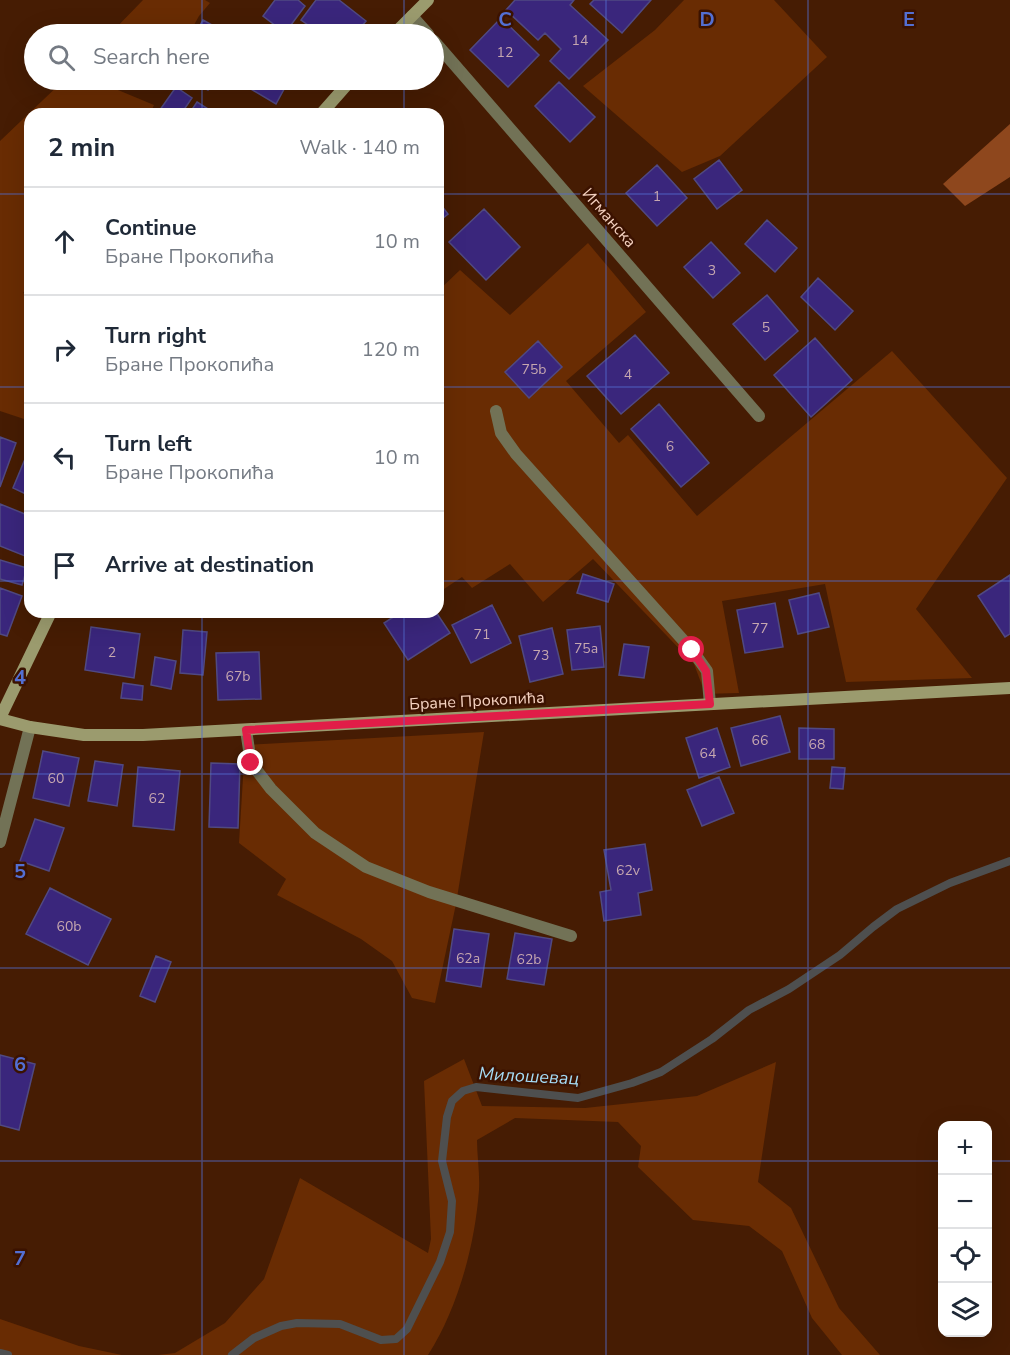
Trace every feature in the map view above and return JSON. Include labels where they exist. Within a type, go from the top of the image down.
[{"type":"street","points":[[404,24],[428,0]]},
{"type":"street","points":[[412,16],[419,24]]},
{"type":"street","name":"Игманска","points":[[444,53],[759,416]]},
{"type":"street","points":[[326,108],[342,90]]},
{"type":"street","points":[[496,411],[501,433],[516,454],[692,650],[706,671],[710,704]]},
{"type":"street","points":[[0,719],[48,618]]},
{"type":"street","name":"Бране Прокопића","points":[[0,719],[30,727],[84,735],[143,735],[1010,688]]},
{"type":"street","points":[[0,842],[30,727]]},
{"type":"street","points":[[246,730],[251,763],[271,789],[315,832],[366,867],[429,892],[571,936]]},
{"type":"shaded area","points":[[143,0],[205,0],[210,3],[195,24],[120,24]]},
{"type":"shaded area","points":[[684,0],[774,0],[827,57],[720,156],[682,172],[583,86],[655,30]]},
{"type":"shaded area","points":[[54,90],[118,90],[154,105],[153,108],[35,108]]},
{"type":"shaded area","points":[[24,118],[24,419],[0,411],[0,141]]},
{"type":"shaded area","points":[[1010,124],[1010,177],[965,206],[943,184]]},
{"type":"shaded area","points":[[588,243],[646,312],[566,381],[619,443],[628,435],[697,516],[892,351],[1007,478],[916,609],[972,678],[846,682],[825,584],[722,601],[739,693],[703,694],[694,664],[593,559],[543,602],[510,564],[472,588],[462,577],[444,589],[444,285],[460,270],[510,315]]},
{"type":"shaded area","points":[[484,732],[456,904],[435,1003],[412,998],[392,961],[361,939],[277,895],[286,879],[239,843],[245,745]]},
{"type":"shaded area","points":[[464,1059],[482,1106],[585,1108],[697,1096],[776,1062],[758,1182],[791,1208],[839,1308],[880,1355],[842,1355],[812,1318],[782,1251],[749,1226],[693,1220],[638,1167],[641,1146],[618,1122],[515,1118],[477,1140],[479,1190],[469,1254],[448,1317],[428,1355],[158,1355],[175,1353],[225,1323],[264,1279],[300,1178],[428,1253],[431,1239],[424,1081]]},
{"type":"shaded area","points":[[0,1319],[79,1346],[122,1355],[0,1355]]},
{"type":"building","points":[[275,0],[298,0],[305,6],[292,24],[273,24],[263,16]]},
{"type":"building","points":[[316,0],[339,0],[366,21],[363,24],[307,24],[301,20]]},
{"type":"building","points":[[515,0],[574,0],[570,5],[608,40],[569,79],[550,61],[561,49],[545,33],[538,40],[506,10]]},
{"type":"building","points":[[594,0],[651,0],[622,33],[590,4]]},
{"type":"building","points":[[501,18],[539,55],[508,87],[470,50]]},
{"type":"building","points":[[559,82],[595,117],[570,142],[535,106]]},
{"type":"building","points":[[174,90],[180,90],[192,98],[185,108],[161,108]]},
{"type":"building","points":[[252,90],[284,90],[276,104]]},
{"type":"building","points":[[197,102],[206,108],[193,108]]},
{"type":"building","points":[[719,160],[742,190],[717,209],[694,179]]},
{"type":"building","points":[[657,165],[687,198],[657,226],[626,193]]},
{"type":"building","points":[[484,209],[520,247],[486,280],[449,242]]},
{"type":"building","points":[[767,220],[797,248],[775,272],[745,244]]},
{"type":"building","points":[[711,242],[740,273],[713,298],[684,267]]},
{"type":"building","points":[[818,278],[853,311],[835,330],[801,297]]},
{"type":"building","points":[[767,295],[798,331],[765,360],[733,324]]},
{"type":"building","points":[[635,335],[669,373],[621,414],[587,376]]},
{"type":"building","points":[[815,338],[852,380],[811,417],[774,375]]},
{"type":"building","points":[[538,341],[562,367],[529,398],[505,372]]},
{"type":"building","points":[[659,404],[709,463],[681,487],[631,429]]},
{"type":"building","points":[[0,437],[16,443],[0,487]]},
{"type":"building","points":[[24,461],[24,493],[13,488]]},
{"type":"building","points":[[0,504],[24,514],[24,556],[0,546]]},
{"type":"building","points":[[0,560],[24,567],[22,585],[0,579]]},
{"type":"building","points":[[583,574],[614,584],[608,602],[577,593]]},
{"type":"building","points":[[1010,575],[1010,634],[1005,637],[978,596]]},
{"type":"building","points":[[0,588],[22,596],[7,636],[0,634]]},
{"type":"building","points":[[819,593],[829,627],[798,634],[789,600]]},
{"type":"building","points":[[775,603],[783,647],[745,653],[737,610]]},
{"type":"building","points":[[492,605],[511,643],[471,663],[452,625]]},
{"type":"building","points":[[392,618],[440,618],[450,633],[408,660],[384,623]]},
{"type":"building","points":[[600,626],[604,667],[572,670],[567,630]]},
{"type":"building","points":[[91,627],[140,634],[134,678],[85,670]]},
{"type":"building","points":[[552,628],[563,674],[530,682],[519,636]]},
{"type":"building","points":[[183,630],[207,632],[203,675],[180,673]]},
{"type":"building","points":[[624,644],[649,647],[644,678],[619,675]]},
{"type":"building","points":[[259,652],[261,699],[218,700],[216,653]]},
{"type":"building","points":[[155,657],[176,661],[171,689],[151,685]]},
{"type":"building","points":[[123,683],[143,686],[142,700],[121,698]]},
{"type":"building","points":[[780,716],[790,752],[741,766],[731,728]]},
{"type":"building","points":[[717,728],[730,767],[699,778],[686,738]]},
{"type":"building","points":[[799,728],[834,729],[834,759],[799,759]]},
{"type":"building","points":[[43,751],[79,758],[69,806],[33,798]]},
{"type":"building","points":[[95,761],[123,765],[117,806],[88,801]]},
{"type":"building","points":[[211,763],[240,764],[238,828],[209,827]]},
{"type":"building","points":[[138,767],[180,771],[174,830],[133,826]]},
{"type":"building","points":[[832,767],[845,768],[843,789],[830,788]]},
{"type":"building","points":[[719,777],[734,813],[702,826],[687,790]]},
{"type":"building","points":[[35,819],[64,828],[49,871],[20,861]]},
{"type":"building","points":[[645,844],[652,890],[638,893],[641,915],[604,921],[600,892],[611,890],[604,850]]},
{"type":"building","points":[[50,888],[111,919],[88,965],[26,934]]},
{"type":"building","points":[[454,929],[489,934],[481,987],[446,981]]},
{"type":"building","points":[[515,933],[552,939],[544,985],[507,979]]},
{"type":"building","points":[[156,956],[171,962],[155,1002],[140,996]]},
{"type":"building","points":[[0,1055],[35,1064],[19,1130],[0,1125]]},
{"type":"waterway","name":"Милошевац","points":[[232,1355],[254,1338],[281,1326],[297,1323],[340,1324],[381,1340],[396,1339],[407,1329],[440,1262],[450,1232],[452,1201],[442,1161],[447,1117],[452,1101],[463,1091],[476,1087],[578,1098],[632,1083],[661,1072],[712,1039],[749,1010],[789,989],[840,955],[897,909],[950,883],[1010,861]]},
{"type":"waterway","name":"Милошевац","points":[[0,1353],[8,1355]]},
{"type":"route","points":[[251,763],[246,730],[710,704],[706,671],[692,650]]}]
